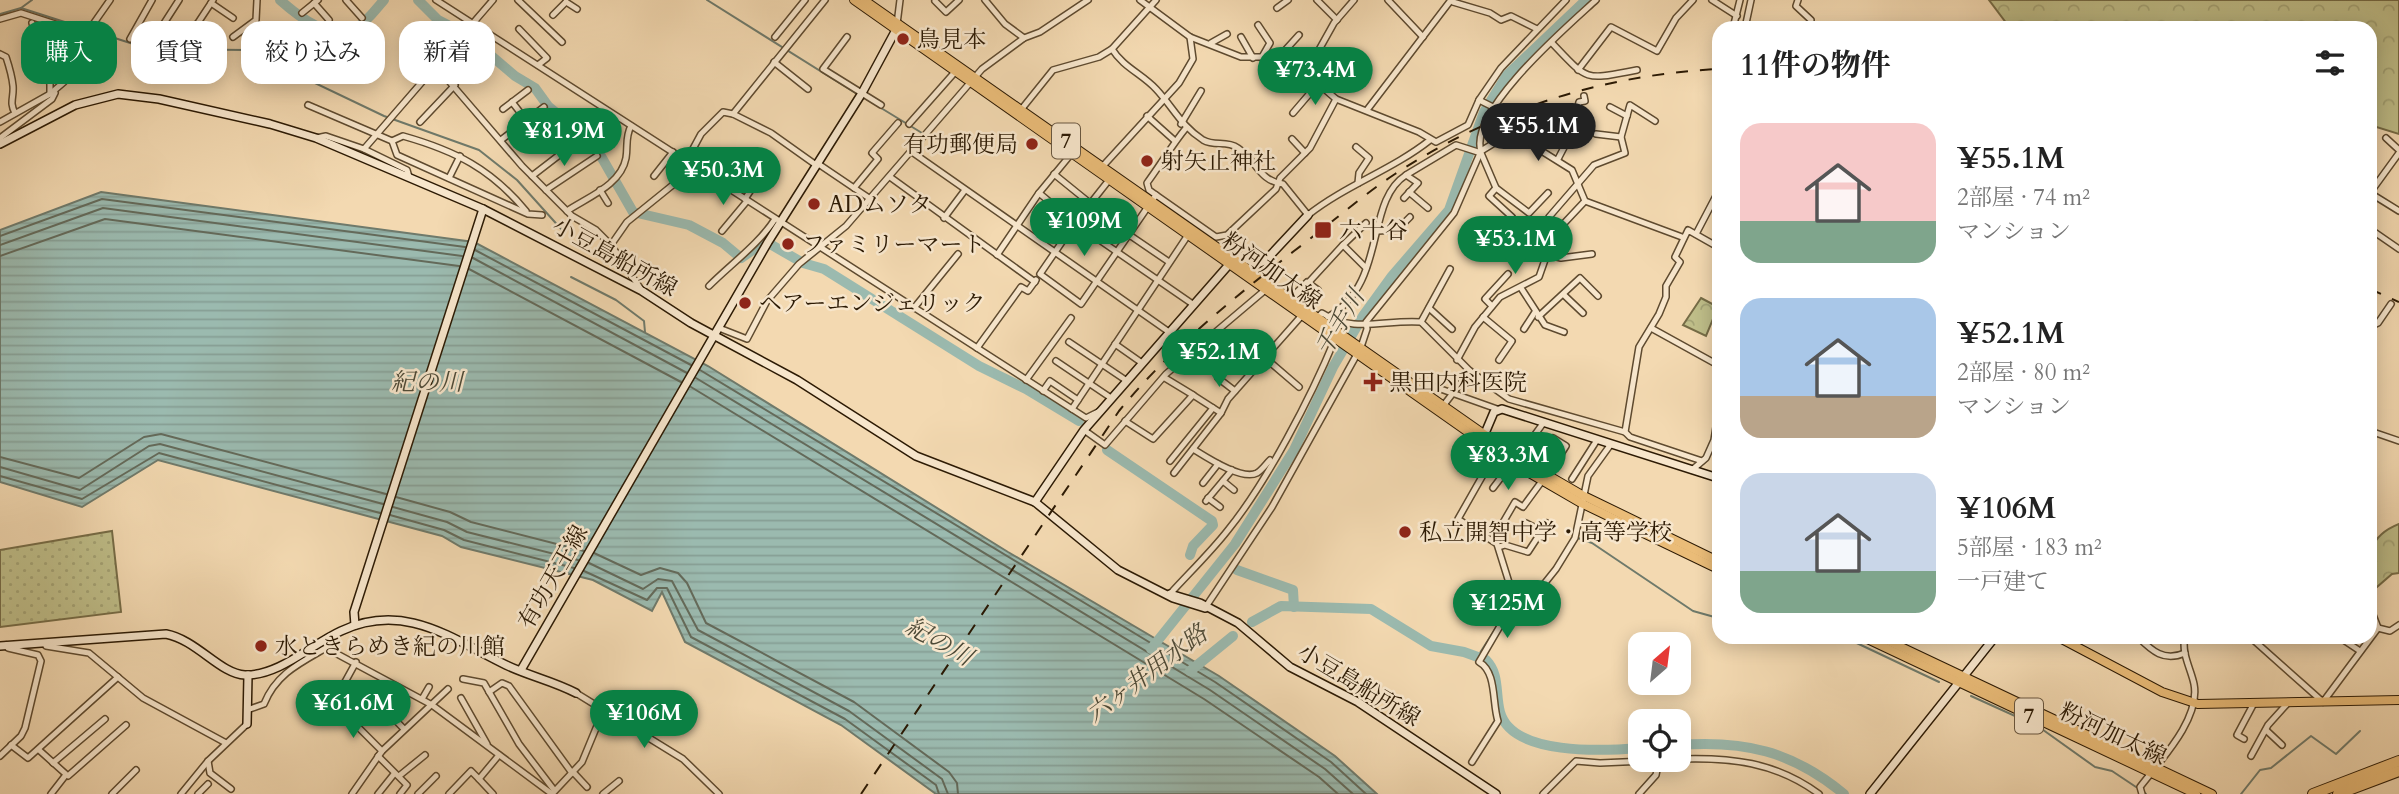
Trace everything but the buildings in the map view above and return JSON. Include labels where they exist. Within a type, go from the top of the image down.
[{"type":"highway","points":[[2313,794],[2399,761]]},
{"type":"highway","points":[[2338,794],[2399,771]]},
{"type":"main road","name":"粉河加太線","points":[[854,0],[973,80],[1110,180],[1152,201],[1188,236],[1290,299],[1303,313],[1317,318],[1338,338]]},
{"type":"main road","name":"粉河加太線","points":[[864,0],[955,72],[973,80]]},
{"type":"main road","name":"有功天王線","points":[[521,670],[778,220],[862,94],[897,27]]},
{"type":"main road","name":"小豆島船所線","points":[[0,144],[75,105],[118,94],[159,99],[270,124],[316,138],[409,177],[642,291],[797,380],[916,456],[1035,502],[1118,570],[1238,623],[1290,667],[1358,702],[1496,794]]},
{"type":"main road","name":"粉河加太線","points":[[1019,113],[1152,201],[1232,262],[1265,291],[1417,388],[1483,438]]},
{"type":"main road","points":[[355,625],[354,612],[482,213]]},
{"type":"main road","points":[[1035,502],[1084,430],[1232,262],[1240,256],[1257,264],[1265,261],[1308,215]]},
{"type":"main road","name":"粉河加太線","points":[[1357,349],[1544,478],[1712,566]]},
{"type":"main road","points":[[1483,438],[1500,409],[1712,476]]},
{"type":"main road","name":"粉河加太線","points":[[1581,499],[1712,558]]},
{"type":"main road","points":[[3,645],[166,634],[188,640],[230,670],[248,675],[266,672],[355,625],[382,620],[426,626],[448,633],[521,670],[576,693]]},
{"type":"main road","name":"粉河加太線","points":[[1879,644],[2153,770],[2213,794]]},
{"type":"main road","name":"粉河加太線","points":[[1893,644],[1962,680]]},
{"type":"main road","points":[[1870,794],[1990,644]]},
{"type":"main road","points":[[2071,644],[2162,692],[2192,703],[2253,705],[2399,700]]},
{"type":"main road","points":[[247,724],[248,675]]},
{"type":"main road","name":"粉河加太線","points":[[2153,770],[2196,794]]},
{"type":"street","points":[[95,21],[110,0]]},
{"type":"street","points":[[130,39],[152,0]]},
{"type":"street","points":[[166,21],[179,0]]},
{"type":"street","points":[[233,37],[256,20],[257,0]]},
{"type":"street","points":[[346,0],[362,19]]},
{"type":"street","points":[[436,0],[469,21]]},
{"type":"street","points":[[474,21],[493,0]]},
{"type":"street","points":[[518,0],[562,41]]},
{"type":"street","points":[[775,37],[805,0]]},
{"type":"street","points":[[733,114],[825,0]]},
{"type":"street","points":[[897,27],[900,0]]},
{"type":"street","points":[[935,1],[946,12],[959,0]]},
{"type":"street","points":[[985,0],[1005,24],[1024,38]]},
{"type":"street","points":[[715,334],[747,338],[767,301],[801,262],[845,226],[973,80],[1024,38],[1040,32],[1088,0]]},
{"type":"street","points":[[1140,0],[1191,37],[1241,57],[1279,57],[1306,73],[1336,99],[1419,132],[1430,140],[1441,140],[1468,125],[1501,68],[1566,0]]},
{"type":"street","points":[[1019,113],[1057,68],[1099,57],[1112,49],[1156,0]]},
{"type":"street","points":[[1277,8],[1288,0]]},
{"type":"street","points":[[1306,73],[1337,20],[1353,0]]},
{"type":"street","points":[[1388,0],[1423,37]]},
{"type":"street","points":[[1200,606],[1272,507],[1357,349],[1364,326],[1395,283],[1454,213],[1494,107],[1514,77],[1596,0]]},
{"type":"street","points":[[1578,71],[1611,27],[1657,51],[1676,18],[1693,0]]},
{"type":"street","points":[[1712,0],[1737,16]]},
{"type":"street","points":[[1735,21],[1740,0]]},
{"type":"street","points":[[1746,21],[1751,0]]},
{"type":"street","points":[[1798,0],[1796,6],[1811,21]]},
{"type":"street","points":[[302,13],[316,1],[329,20]]},
{"type":"street","points":[[553,15],[565,1],[578,9]]},
{"type":"street","points":[[1367,110],[1452,1],[1490,13],[1502,20],[1511,16],[1537,29]]},
{"type":"street","points":[[199,21],[212,2],[233,18]]},
{"type":"street","points":[[1321,2],[1337,20]]},
{"type":"street","points":[[0,19],[21,12],[53,21]]},
{"type":"street","points":[[1258,25],[1270,43],[1262,57]]},
{"type":"street","points":[[519,29],[547,58],[538,65]]},
{"type":"street","points":[[1211,43],[1227,34]]},
{"type":"street","points":[[1279,57],[1299,35]]},
{"type":"street","points":[[846,37],[823,69],[881,105]]},
{"type":"street","points":[[1102,167],[1146,116],[1165,101],[1193,58],[1191,37]]},
{"type":"street","points":[[1241,37],[1253,58]]},
{"type":"street","points":[[495,38],[1072,410],[1086,418],[1100,411]]},
{"type":"street","points":[[1552,43],[1578,71],[1594,78],[1637,70]]},
{"type":"street","points":[[1112,49],[1165,101],[1184,126],[1209,143],[1226,142],[1236,147],[1262,176],[1283,184],[1308,215],[1338,193],[1393,167],[1430,140]]},
{"type":"street","points":[[0,54],[6,57],[11,72],[13,91],[10,100],[15,113]]},
{"type":"street","points":[[775,62],[808,89]]},
{"type":"street","points":[[1279,80],[1292,65]]},
{"type":"street","points":[[909,124],[955,72]]},
{"type":"street","points":[[50,84],[50,94]]},
{"type":"street","points":[[0,122],[50,94],[62,84]]},
{"type":"street","points":[[364,149],[420,84]]},
{"type":"street","points":[[420,122],[455,85],[532,176],[567,211],[596,230],[611,245],[642,291]]},
{"type":"street","points":[[1293,113],[1317,85]]},
{"type":"street","points":[[0,138],[52,99],[56,90]]},
{"type":"street","points":[[503,109],[528,90]]},
{"type":"street","points":[[1201,91],[1175,141],[1173,151],[1147,183],[1152,201],[1216,237],[1224,238],[1276,189],[1277,183],[1306,153],[1328,118],[1336,99]]},
{"type":"street","points":[[1558,159],[1573,130],[1579,102],[1585,101],[1584,96]]},
{"type":"street","points":[[1481,100],[1494,107]]},
{"type":"street","points":[[512,102],[527,120]]},
{"type":"street","points":[[308,105],[392,141],[397,155],[528,214],[542,215]]},
{"type":"street","points":[[1549,218],[1598,163],[1625,153],[1621,137],[1630,105],[1656,121]]},
{"type":"street","points":[[501,140],[544,107]]},
{"type":"street","points":[[1610,107],[1627,116]]},
{"type":"street","points":[[611,245],[627,222],[674,184],[709,125],[723,112],[733,114],[771,133],[869,198]]},
{"type":"street","points":[[1146,116],[1175,141]]},
{"type":"street","points":[[1533,145],[1546,118]]},
{"type":"street","points":[[854,188],[878,159],[872,153],[898,123]]},
{"type":"street","points":[[567,211],[615,180],[626,158],[627,134],[631,126]]},
{"type":"street","points":[[1596,134],[1621,137]]},
{"type":"street","points":[[1328,317],[1345,307],[1373,256],[1389,194],[1395,182],[1456,145],[1479,151],[1504,137],[1516,135],[1572,170],[1585,201],[1682,237]]},
{"type":"street","points":[[316,138],[326,136],[364,149],[407,170],[409,177]]},
{"type":"street","points":[[392,141],[403,136],[473,162],[511,193],[528,214]]},
{"type":"street","points":[[2377,183],[2399,151],[2386,138]]},
{"type":"street","points":[[532,176],[580,139]]},
{"type":"street","points":[[1292,139],[1306,153]]},
{"type":"street","points":[[1356,147],[1369,158],[1359,173],[1358,183]]},
{"type":"street","points":[[1479,151],[1496,188],[1529,213],[1548,193]]},
{"type":"street","points":[[654,176],[673,152]]},
{"type":"street","points":[[912,152],[1169,332]]},
{"type":"street","points":[[997,255],[1039,193],[1072,153]]},
{"type":"street","points":[[449,178],[460,156]]},
{"type":"street","points":[[546,190],[597,156]]},
{"type":"street","points":[[722,231],[746,200],[766,167]]},
{"type":"street","points":[[1054,174],[1128,234],[1170,262]]},
{"type":"street","points":[[1404,198],[1418,183],[1406,175]]},
{"type":"street","points":[[890,177],[1035,282]]},
{"type":"street","points":[[976,348],[1021,287],[1028,291],[1074,223],[1110,180]]},
{"type":"street","points":[[1496,188],[1489,196],[1512,218]]},
{"type":"street","points":[[600,190],[608,204]]},
{"type":"street","points":[[944,218],[965,190]]},
{"type":"street","points":[[1409,192],[1428,208]]},
{"type":"street","points":[[1039,193],[1074,223],[1194,304]]},
{"type":"street","points":[[2377,197],[2399,211]]},
{"type":"street","points":[[1040,274],[1081,304],[1152,201]]},
{"type":"street","points":[[1457,360],[1483,317],[1500,297],[1539,277],[1554,234],[1585,201]]},
{"type":"street","points":[[1696,234],[1712,203]]},
{"type":"street","points":[[1378,232],[1397,230],[1410,217]]},
{"type":"street","points":[[709,286],[739,256],[762,239],[778,220]]},
{"type":"street","points":[[1290,299],[1366,223]]},
{"type":"street","points":[[1622,447],[1627,434],[1639,347],[1666,297],[1666,286],[1680,262],[1675,257],[1682,237],[1688,230],[1712,243]]},
{"type":"street","points":[[2377,234],[2399,248]]},
{"type":"street","points":[[1072,410],[1188,236]]},
{"type":"street","points":[[1343,245],[1366,268]]},
{"type":"street","points":[[914,308],[958,254]]},
{"type":"street","points":[[1548,255],[1561,258],[1592,254]]},
{"type":"street","points":[[1421,322],[1450,269]]},
{"type":"street","points":[[1492,306],[1485,299],[1508,274]]},
{"type":"street","points":[[1520,321],[1526,327],[1536,314],[1564,295],[1580,278],[1598,296]]},
{"type":"street","points":[[1309,282],[1318,290]]},
{"type":"street","points":[[1521,288],[1545,325],[1564,332]]},
{"type":"street","points":[[1084,430],[1105,445],[1193,349],[1265,291]]},
{"type":"street","points":[[1564,295],[1583,313]]},
{"type":"street","points":[[2377,324],[2391,304]]},
{"type":"street","points":[[1429,308],[1451,329]]},
{"type":"street","points":[[1174,473],[1235,391],[1303,313]]},
{"type":"street","points":[[1317,318],[1322,313],[1351,325],[1364,326],[1421,322]]},
{"type":"street","points":[[1483,317],[1512,341],[1499,360]]},
{"type":"street","points":[[1026,380],[1071,318]]},
{"type":"street","points":[[1421,322],[1470,372],[1509,399],[1627,434],[1702,461]]},
{"type":"street","points":[[1651,328],[1712,362]]},
{"type":"street","points":[[1173,595],[1229,529],[1278,452],[1338,338]]},
{"type":"street","points":[[1069,342],[1127,381]]},
{"type":"street","points":[[1115,344],[1142,363]]},
{"type":"street","points":[[1264,357],[1299,387]]},
{"type":"street","points":[[1056,361],[1111,398]]},
{"type":"street","points":[[1443,406],[1470,372]]},
{"type":"street","points":[[1165,377],[1221,413]]},
{"type":"street","points":[[1218,378],[1235,391]]},
{"type":"street","points":[[1043,391],[1049,381],[1078,400]]},
{"type":"street","points":[[1417,388],[1421,382],[1500,409],[1509,399]]},
{"type":"street","points":[[1125,421],[1153,439],[1193,395]]},
{"type":"street","points":[[1170,461],[1213,408]]},
{"type":"street","points":[[1493,488],[1544,422]]},
{"type":"street","points":[[1501,526],[1515,502],[1523,507],[1566,446],[1555,439],[1563,428]]},
{"type":"street","points":[[2377,433],[2399,441]]},
{"type":"street","points":[[1483,438],[1483,475],[1458,519],[1499,547],[1511,609]]},
{"type":"street","points":[[1572,479],[1597,440]]},
{"type":"street","points":[[1472,762],[1498,721],[1491,679],[1479,660],[1511,609],[1536,595],[1575,538],[1581,499],[1588,476],[1611,444]]},
{"type":"street","points":[[1692,470],[1702,461],[1712,444]]},
{"type":"street","points":[[1193,449],[1231,470],[1252,474],[1258,472],[1278,452]]},
{"type":"street","points":[[1203,483],[1218,464]]},
{"type":"street","points":[[1220,508],[1207,499],[1231,470]]},
{"type":"street","points":[[1223,481],[1234,490]]},
{"type":"street","points":[[1526,523],[1542,531]]},
{"type":"street","points":[[1499,547],[1505,545],[1528,552],[1547,523]]},
{"type":"street","points":[[2378,628],[2390,631],[2399,625]]},
{"type":"street","points":[[2146,644],[2158,655],[2167,657],[2185,653]]},
{"type":"street","points":[[2138,793],[2183,732],[2195,687],[2185,644]]},
{"type":"street","points":[[2258,644],[2323,702],[2365,644]]},
{"type":"street","points":[[2350,644],[2360,651]]},
{"type":"street","points":[[0,756],[25,728],[41,661],[38,655],[8,649],[3,645]]},
{"type":"street","points":[[46,646],[83,650],[143,698],[226,743]]},
{"type":"street","points":[[247,710],[264,704],[269,690],[290,668],[326,648],[432,705],[552,794],[573,773],[586,754],[599,721]]},
{"type":"street","points":[[320,704],[345,682],[356,662]]},
{"type":"street","points":[[11,745],[28,758],[118,677]]},
{"type":"street","points":[[463,679],[484,683],[519,744],[554,790]]},
{"type":"street","points":[[489,692],[502,683],[509,685],[573,773],[587,787]]},
{"type":"street","points":[[422,699],[429,687]]},
{"type":"street","points":[[352,794],[380,753],[448,689]]},
{"type":"street","points":[[369,693],[404,730]]},
{"type":"street","points":[[576,693],[683,759],[719,794]]},
{"type":"street","points":[[461,698],[487,744]]},
{"type":"street","points":[[2251,756],[2266,730],[2287,704]]},
{"type":"street","points":[[2244,739],[2237,735],[2253,705]]},
{"type":"street","points":[[342,710],[407,785],[400,794]]},
{"type":"street","points":[[52,763],[105,719]]},
{"type":"street","points":[[181,794],[208,761],[247,724]]},
{"type":"street","points":[[51,794],[65,776],[126,725]]},
{"type":"street","points":[[2266,730],[2282,745]]},
{"type":"street","points":[[39,750],[65,776]]},
{"type":"street","points":[[378,794],[397,775],[425,755]]},
{"type":"street","points":[[479,779],[499,755]]},
{"type":"street","points":[[1691,759],[1736,759],[1793,777],[1819,794]]},
{"type":"street","points":[[208,761],[210,773],[231,789]]},
{"type":"street","points":[[1543,794],[1576,761],[1628,762]]},
{"type":"street","points":[[111,794],[136,770]]},
{"type":"street","points":[[449,794],[471,771],[488,792]]},
{"type":"street","points":[[1639,794],[1657,772]]},
{"type":"street","points":[[420,793],[436,776]]},
{"type":"street","points":[[603,794],[619,781]]},
{"type":"street","points":[[198,794],[208,784]]},
{"type":"green space","points":[[1989,0],[2399,0],[2399,134],[2377,127],[2377,21],[2005,21]]},
{"type":"green space","points":[[1701,298],[1712,304],[1712,322],[1706,336],[1683,325]]},
{"type":"green space","points":[[2399,524],[2399,573],[2392,574],[2377,587],[2377,540]]},
{"type":"green space","points":[[112,531],[121,612],[0,627],[0,550]]},
{"type":"water","name":"紀の川","points":[[101,192],[474,242],[708,366],[1008,552],[1219,676],[1335,756],[1377,794],[936,794],[841,725],[685,642],[662,592],[652,611],[593,580],[461,547],[442,536],[158,460],[82,507],[0,482],[0,230]]},
{"type":"waterway","points":[[0,14],[21,8],[32,0]]},
{"type":"waterway","points":[[280,0],[315,25],[336,32],[356,28],[384,0]]},
{"type":"waterway","points":[[418,0],[438,20],[467,35],[515,76],[535,88],[548,106],[594,144],[633,212],[689,225],[723,243],[741,258],[763,243]]},
{"type":"waterway","points":[[707,0],[857,94]]},
{"type":"waterway","name":"千手川","points":[[1151,649],[1235,544],[1294,450],[1333,367],[1363,316],[1392,276],[1449,210],[1484,112],[1507,75],[1586,0]]},
{"type":"waterway","points":[[21,8],[149,49],[246,50],[384,116],[479,150],[517,180],[562,230]]},
{"type":"waterway","points":[[863,97],[922,133]]},
{"type":"waterway","points":[[770,244],[803,263],[824,269],[979,366],[1026,389],[1079,421]]},
{"type":"waterway","points":[[571,277],[616,300],[644,321],[645,332]]},
{"type":"waterway","points":[[1107,450],[1212,521],[1213,525],[1193,546],[1190,555]]},
{"type":"waterway","points":[[1578,538],[1592,543],[1693,611],[1712,616]]},
{"type":"waterway","points":[[1512,611],[1535,601],[1571,549]]},
{"type":"waterway","points":[[1237,570],[1293,590],[1294,607]]},
{"type":"waterway","name":"六ヶ井用水路","points":[[1252,622],[1281,606],[1371,609],[1431,646],[1464,652],[1486,660],[1495,678],[1500,712],[1508,726],[1522,737],[1561,748],[1628,749]]},
{"type":"waterway","points":[[1478,656],[1506,612]]},
{"type":"waterway","name":"六ヶ井用水路","points":[[1190,671],[1233,636]]},
{"type":"waterway","points":[[1859,644],[1939,682]]},
{"type":"waterway","points":[[1971,696],[2039,727],[2095,767],[2112,771],[2136,787]]},
{"type":"waterway","points":[[2241,794],[2260,770],[2271,768],[2311,736],[2336,754],[2360,731]]},
{"type":"waterway","name":"六ヶ井用水路","points":[[1691,744],[1746,747],[1786,758],[1825,779],[1844,794]]},
{"type":"railway","points":[[861,794],[1119,411],[1180,346],[1224,307],[1382,183],[1432,151],[1470,131],[1510,114],[1591,88],[1632,79],[1712,70]]},
{"type":"railway","points":[[2377,292],[2399,302]]},
{"type":"place","name":"鳥見本","points":[[903,39]]},
{"type":"place","name":"有功郵便局","points":[[1032,144]]},
{"type":"place","name":"射矢止神社","points":[[1147,161]]},
{"type":"place","name":"ADムソタ","points":[[814,204]]},
{"type":"place","name":"六十谷","points":[[1323,230]]},
{"type":"place","name":"ファミリーマート","points":[[788,244]]},
{"type":"place","name":"ヘアーエンジェリック","points":[[745,303]]},
{"type":"place","name":"黒田内科医院","points":[[1373,382]]},
{"type":"place","name":"私立開智中学・高等学校","points":[[1405,532]]},
{"type":"place","name":"水ときらめき紀の川館","points":[[261,646]]}]
